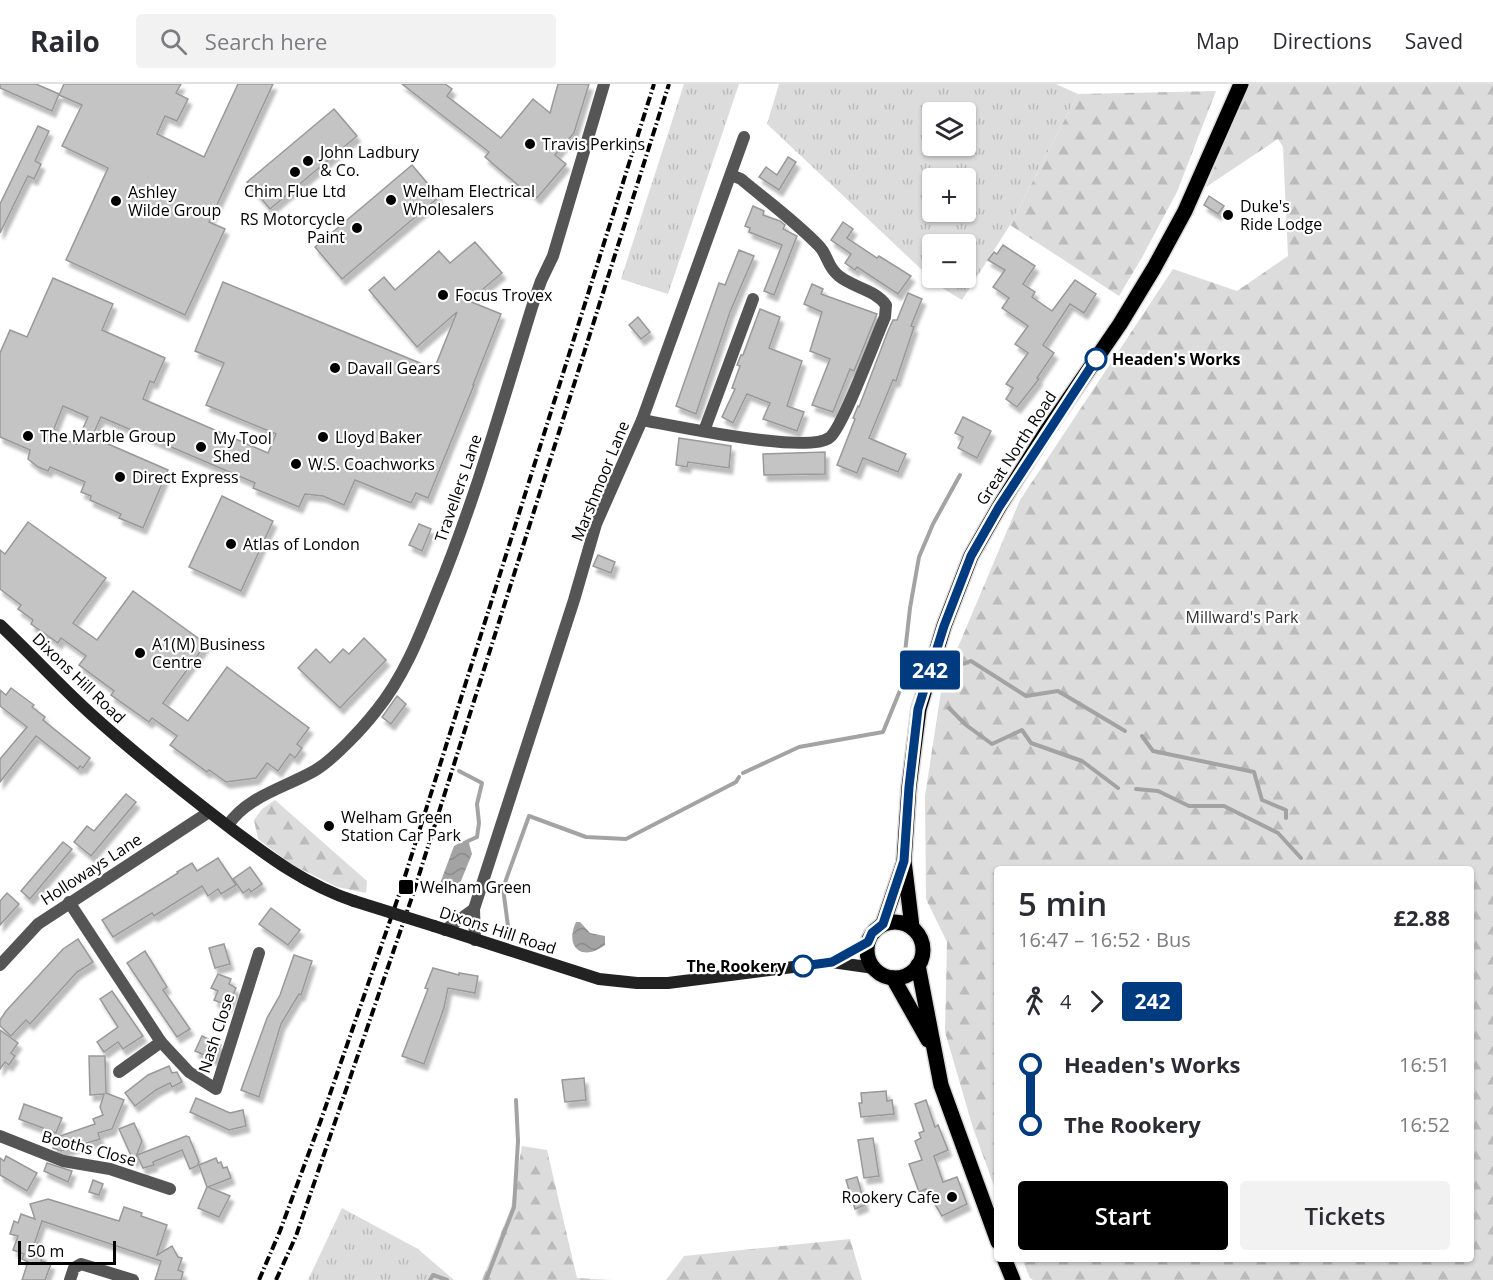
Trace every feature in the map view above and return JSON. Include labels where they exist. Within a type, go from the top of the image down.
[{"type":"main road","name":"Great North Road","points":[[912,927],[904,861],[909,787],[918,709],[944,626],[971,556],[1046,432],[1120,324],[1154,268],[1185,211],[1241,84]]},
{"type":"main road","name":"Great North Road","points":[[883,924],[904,861]]},
{"type":"main road","points":[[903,923],[912,927],[919,936],[922,958],[918,965],[904,976],[893,978],[882,975],[869,961],[868,942],[872,933],[883,924],[903,923]]},
{"type":"main road","points":[[918,965],[936,1053],[940,1085],[994,1231]]},
{"type":"main road","points":[[893,978],[936,1053]]},
{"type":"main road","points":[[1006,1262],[1013,1280]]},
{"type":"street","name":"Travellers Lane","points":[[228,825],[236,812],[249,803],[317,769],[354,736],[377,711],[399,679],[419,637],[462,531],[538,290],[553,256],[604,84]]},
{"type":"street","name":"Marshmoor Lane","points":[[475,940],[474,909],[574,600],[596,524],[642,420],[744,137]]},
{"type":"street","points":[[642,420],[797,444],[817,443],[831,438],[847,408],[885,317],[886,305],[880,297],[840,278],[829,267],[821,249],[809,236],[741,179],[731,175]]},
{"type":"street","points":[[704,431],[753,299]]},
{"type":"street","name":"Dixons Hill Road","points":[[0,625],[90,713],[144,760],[267,857],[315,886],[354,901],[599,979],[637,984],[668,983],[832,962],[874,968]]},
{"type":"street","name":"Holloways Lane","points":[[0,965],[38,924],[209,812]]},
{"type":"street","name":"Nash Close","points":[[69,902],[161,1042],[189,1072],[216,1089],[259,953]]},
{"type":"street","points":[[439,928],[474,909]]},
{"type":"street","name":"Dixons Hill Road","points":[[832,962],[868,942]]},
{"type":"street","points":[[119,1072],[161,1042]]},
{"type":"street","name":"Booths Close","points":[[0,1136],[63,1161],[110,1169],[170,1189]]},
{"type":"street","points":[[70,1280],[74,1268],[81,1264],[133,1280]]},
{"type":"green space","points":[[684,84],[739,84],[668,294],[621,279]]},
{"type":"green space","points":[[779,84],[1056,84],[1078,94],[1010,225],[976,278],[976,234],[922,234],[922,270],[767,124]]},
{"type":"green space","name":"Millward's Park","points":[[1249,84],[1493,84],[1493,1280],[1033,1280],[1023,1262],[1474,1262],[1474,866],[994,866],[994,1186],[973,1128],[945,1032],[947,942],[926,899],[925,796],[942,685],[1020,500],[1173,269],[1237,291],[1288,256],[1283,147],[1278,139],[1206,187]]},
{"type":"green space","points":[[1216,91],[1177,192],[1119,296],[1010,225],[1078,94]]},
{"type":"green space","points":[[942,288],[970,288],[962,300]]},
{"type":"green space","points":[[275,800],[367,881],[366,893],[337,887],[291,864],[258,839],[254,820],[262,809]]},
{"type":"green space","points":[[522,1146],[547,1150],[577,1278],[612,1280],[482,1280],[511,1208]]},
{"type":"green space","points":[[342,1208],[418,1249],[454,1280],[308,1280]]},
{"type":"green space","points":[[850,1239],[862,1280],[666,1280],[684,1256]]},
{"type":"water","points":[[463,841],[469,843],[472,854],[458,888],[447,895],[441,893],[439,886],[454,846]]},
{"type":"water","points":[[576,922],[580,922],[590,933],[605,936],[605,945],[590,952],[578,950],[572,939]]},
{"type":"building","points":[[0,84],[36,84],[59,94],[52,111],[0,88]]},
{"type":"building","points":[[64,84],[181,84],[176,93],[188,99],[177,121],[165,116],[157,134],[204,157],[238,84],[273,84],[209,222],[225,229],[185,315],[66,260],[108,168],[62,146],[82,105],[59,95]]},
{"type":"building","points":[[402,84],[445,84],[452,89],[447,96],[501,138],[533,99],[550,113],[558,84],[589,84],[574,133],[555,155],[566,164],[537,198],[528,190],[526,192],[485,157],[489,152]]},
{"type":"building","points":[[334,109],[357,136],[270,209],[247,182]]},
{"type":"building","points":[[38,126],[49,131],[35,161],[41,164],[34,179],[28,176],[0,233],[0,204]]},
{"type":"building","points":[[788,157],[796,162],[779,190],[759,177],[766,167],[777,175]]},
{"type":"building","points":[[412,165],[439,197],[342,279],[315,247]]},
{"type":"building","points":[[1209,196],[1224,206],[1218,214],[1204,205]]},
{"type":"building","points":[[753,206],[764,211],[763,215],[780,221],[785,225],[783,229],[797,236],[774,295],[764,291],[782,245],[749,232],[750,228],[745,226]]},
{"type":"building","points":[[843,222],[853,229],[847,238],[877,258],[879,256],[911,276],[898,294],[857,267],[855,270],[845,263],[851,254],[831,240]]},
{"type":"building","points":[[475,242],[502,273],[469,301],[501,314],[428,498],[416,493],[411,503],[355,480],[344,505],[323,496],[305,494],[299,507],[253,488],[255,483],[101,417],[92,437],[168,470],[143,528],[119,518],[121,514],[90,500],[91,496],[81,492],[85,482],[50,467],[48,471],[38,467],[28,459],[30,450],[0,437],[0,353],[10,330],[27,337],[53,278],[113,304],[102,330],[165,358],[154,383],[150,381],[143,399],[268,453],[276,434],[206,405],[224,363],[195,351],[223,282],[437,370],[435,367],[457,312],[417,347],[369,290],[384,277],[395,290],[439,251],[450,263]],"holes":[[[63,406],[88,417],[76,444],[52,434]]]},
{"type":"building","points":[[1003,245],[1035,266],[1023,284],[1035,292],[1032,297],[1052,311],[1075,280],[1096,294],[1084,313],[1070,304],[1043,345],[1054,353],[1037,378],[1039,379],[1017,407],[1006,399],[1013,388],[1006,384],[1028,353],[1015,344],[1028,326],[1002,308],[1009,298],[993,287],[1005,270],[988,260],[994,252],[997,254]]},
{"type":"building","points":[[739,250],[754,256],[730,312],[696,414],[676,406],[719,283],[725,285]]},
{"type":"building","points":[[812,284],[823,289],[821,294],[877,314],[854,371],[850,369],[833,412],[812,405],[830,359],[810,351],[822,312],[804,304]]},
{"type":"building","points":[[908,293],[922,299],[911,326],[914,327],[896,381],[893,380],[869,438],[906,454],[898,472],[863,458],[857,473],[837,465],[888,331],[893,320],[897,320]]},
{"type":"building","points":[[760,309],[780,317],[769,348],[802,361],[787,406],[804,412],[797,431],[763,419],[770,403],[747,394],[733,423],[722,417],[735,389],[732,388],[740,366],[737,365]]},
{"type":"building","points":[[638,317],[650,332],[641,339],[629,325]]},
{"type":"building","points":[[963,417],[991,431],[977,458],[958,448],[963,437],[955,433]]},
{"type":"building","points":[[679,438],[731,446],[729,468],[688,462],[687,467],[676,465]]},
{"type":"building","points":[[825,452],[825,474],[764,475],[763,454]]},
{"type":"building","name":"Atlas of London","points":[[222,496],[273,521],[241,591],[189,567]]},
{"type":"building","name":"A1(M) Business Centre","points":[[28,522],[106,578],[73,623],[97,640],[133,591],[206,644],[163,703],[188,721],[227,667],[309,728],[297,744],[302,748],[295,758],[290,754],[278,771],[267,763],[256,778],[226,782],[209,770],[207,772],[170,745],[177,736],[152,718],[149,722],[111,695],[114,691],[79,665],[86,656],[61,638],[58,643],[31,624],[33,620],[18,609],[21,605],[0,589],[0,550],[5,554]]},
{"type":"building","points":[[419,524],[431,529],[422,551],[409,545]]},
{"type":"building","points":[[598,555],[615,562],[611,573],[593,566]]},
{"type":"building","points":[[364,638],[386,660],[340,708],[298,668],[316,649],[330,663],[343,649],[349,654]]},
{"type":"building","points":[[11,688],[34,705],[32,707],[45,717],[43,720],[90,758],[83,768],[80,766],[78,769],[36,736],[0,782],[0,759],[27,727],[0,706],[0,690],[6,695]]},
{"type":"building","points":[[397,696],[406,704],[391,724],[382,717]]},
{"type":"building","points":[[126,794],[136,802],[91,856],[74,842],[87,826],[94,831]]},
{"type":"building","points":[[63,842],[72,849],[30,899],[21,891]]},
{"type":"building","points":[[218,858],[236,885],[221,894],[218,889],[208,896],[202,886],[154,916],[152,913],[113,937],[102,920],[192,863],[197,871]]},
{"type":"building","points":[[250,867],[262,884],[251,892],[249,889],[243,893],[233,879]]},
{"type":"building","points":[[7,893],[19,904],[0,925],[0,901]]},
{"type":"building","points":[[271,908],[300,930],[288,945],[259,924]]},
{"type":"building","points":[[78,939],[93,962],[77,972],[30,1024],[26,1020],[11,1036],[0,1026],[0,1020],[6,1011],[63,949]]},
{"type":"building","points":[[224,944],[230,964],[215,968],[209,948]]},
{"type":"building","points":[[145,951],[167,987],[163,990],[190,1029],[177,1037],[127,963]]},
{"type":"building","points":[[294,955],[312,961],[301,995],[299,994],[281,1024],[259,1097],[241,1090],[267,1018],[280,995]]},
{"type":"building","points":[[433,968],[459,975],[459,973],[478,976],[475,993],[448,988],[444,1008],[424,1064],[402,1056],[428,989],[425,988]]},
{"type":"building","points":[[218,974],[231,979],[229,984],[236,988],[228,1006],[214,1000],[218,991],[211,988]]},
{"type":"building","points":[[112,991],[143,1036],[123,1049],[118,1042],[104,1052],[97,1042],[118,1027],[100,999]]},
{"type":"building","points":[[0,1030],[18,1043],[11,1053],[15,1056],[9,1065],[5,1062],[0,1069]]},
{"type":"building","points":[[202,1036],[221,1045],[214,1059],[195,1051]]},
{"type":"building","points":[[89,1056],[105,1056],[106,1093],[124,1100],[112,1129],[98,1133],[100,1139],[61,1151],[53,1148],[57,1137],[95,1124],[93,1119],[103,1115],[100,1107],[104,1094],[90,1095]]},
{"type":"building","points":[[169,1066],[172,1073],[177,1072],[182,1082],[172,1087],[170,1083],[156,1090],[135,1106],[125,1093],[148,1075]]},
{"type":"building","points":[[584,1078],[586,1100],[565,1102],[562,1080]]},
{"type":"building","points":[[886,1091],[887,1101],[892,1100],[894,1114],[861,1117],[859,1103],[862,1103],[861,1093]]},
{"type":"building","points":[[196,1098],[230,1113],[243,1110],[246,1126],[229,1130],[190,1112]]},
{"type":"building","points":[[926,1100],[935,1127],[938,1125],[948,1150],[934,1156],[943,1182],[957,1177],[967,1204],[942,1216],[926,1189],[919,1192],[909,1164],[922,1160],[915,1141],[921,1138],[919,1133],[924,1131],[915,1104]]},
{"type":"building","points":[[24,1104],[62,1118],[56,1133],[19,1119]]},
{"type":"building","points":[[134,1123],[142,1141],[134,1162],[119,1129]]},
{"type":"building","points":[[186,1136],[189,1137],[199,1162],[197,1166],[190,1169],[182,1150],[153,1162],[154,1165],[143,1168],[137,1155]]},
{"type":"building","points":[[873,1138],[879,1176],[864,1178],[858,1140]]},
{"type":"building","points":[[6,1156],[37,1173],[27,1191],[0,1175],[0,1158],[4,1161]]},
{"type":"building","points":[[216,1158],[218,1163],[221,1162],[223,1168],[227,1167],[231,1178],[208,1187],[230,1196],[219,1217],[198,1208],[207,1187],[199,1165]]},
{"type":"building","points":[[47,1163],[72,1171],[68,1182],[44,1171]]},
{"type":"building","points":[[857,1177],[865,1205],[855,1209],[846,1180]]},
{"type":"building","points":[[93,1180],[103,1184],[99,1195],[89,1192]]},
{"type":"building","points":[[48,1199],[119,1221],[124,1207],[167,1225],[157,1255],[172,1246],[178,1257],[182,1258],[178,1270],[183,1272],[181,1280],[155,1280],[161,1261],[42,1221],[32,1251],[43,1255],[41,1261],[51,1264],[45,1280],[22,1280],[28,1262],[22,1259],[24,1254],[13,1250],[18,1236],[10,1234],[14,1221],[18,1223],[21,1214],[35,1219],[30,1204]]},
{"type":"waterway","points":[[743,773],[799,747],[883,732],[901,688],[910,608],[919,557],[933,524],[960,475]]},
{"type":"waterway","points":[[955,667],[971,661],[1026,696],[1058,691],[1125,731]]},
{"type":"waterway","points":[[949,708],[966,725],[992,744],[1022,730],[1031,743],[1082,761],[1118,788]]},
{"type":"waterway","points":[[1142,736],[1153,751],[1254,772],[1262,800],[1286,810],[1286,818]]},
{"type":"waterway","points":[[459,771],[482,783],[477,804],[479,823],[477,837],[466,842]]},
{"type":"waterway","points":[[508,926],[503,888],[529,816],[586,837],[626,839],[736,782],[739,777]]},
{"type":"waterway","points":[[1136,789],[1158,791],[1189,806],[1224,806],[1278,833],[1301,858]]},
{"type":"waterway","points":[[486,1280],[514,1207],[518,1141],[516,1100]]},
{"type":"waterway","points":[[430,1280],[433,1275],[447,1280]]},
{"type":"railway","points":[[259,1280],[280,1231],[321,1120],[401,889],[654,84]]},
{"type":"railway","points":[[276,1280],[296,1236],[413,894],[669,84]]},
{"type":"bus line","name":"242","points":[[803,966],[832,962],[868,942],[872,933],[883,924],[904,861],[909,787],[918,709],[944,626],[971,556],[1046,432],[1096,359]]},
{"type":"place","name":"Travis Perkins","points":[[530,144]]},
{"type":"place","name":"John Ladbury & Co.","points":[[308,161]]},
{"type":"place","name":"Chim Flue Ltd","points":[[295,172]]},
{"type":"place","name":"Welham Electrical Wholesalers","points":[[391,200]]},
{"type":"place","name":"Ashley Wilde Group","points":[[116,201]]},
{"type":"place","name":"Duke's Ride Lodge","points":[[1228,215]]},
{"type":"place","name":"RS Motorcycle Paint","points":[[357,228]]},
{"type":"place","name":"Focus Trovex","points":[[443,295]]},
{"type":"place","name":"Headen's Works","points":[[1096,359]]},
{"type":"place","name":"Davall Gears","points":[[335,368]]},
{"type":"place","name":"The Marble Group","points":[[28,436]]},
{"type":"place","name":"Lloyd Baker","points":[[323,437]]},
{"type":"place","name":"My Tool Shed","points":[[201,447]]},
{"type":"place","name":"W.S. Coachworks","points":[[296,464]]},
{"type":"place","name":"Direct Express","points":[[120,477]]},
{"type":"place","name":"Atlas of London","points":[[231,544]]},
{"type":"place","name":"A1(M) Business Centre","points":[[140,653]]},
{"type":"place","name":"Welham Green Station Car Park","points":[[329,826]]},
{"type":"place","name":"Welham Green","points":[[406,887]]},
{"type":"place","name":"The Rookery","points":[[803,966]]},
{"type":"place","name":"Rookery Cafe","points":[[952,1197]]}]
